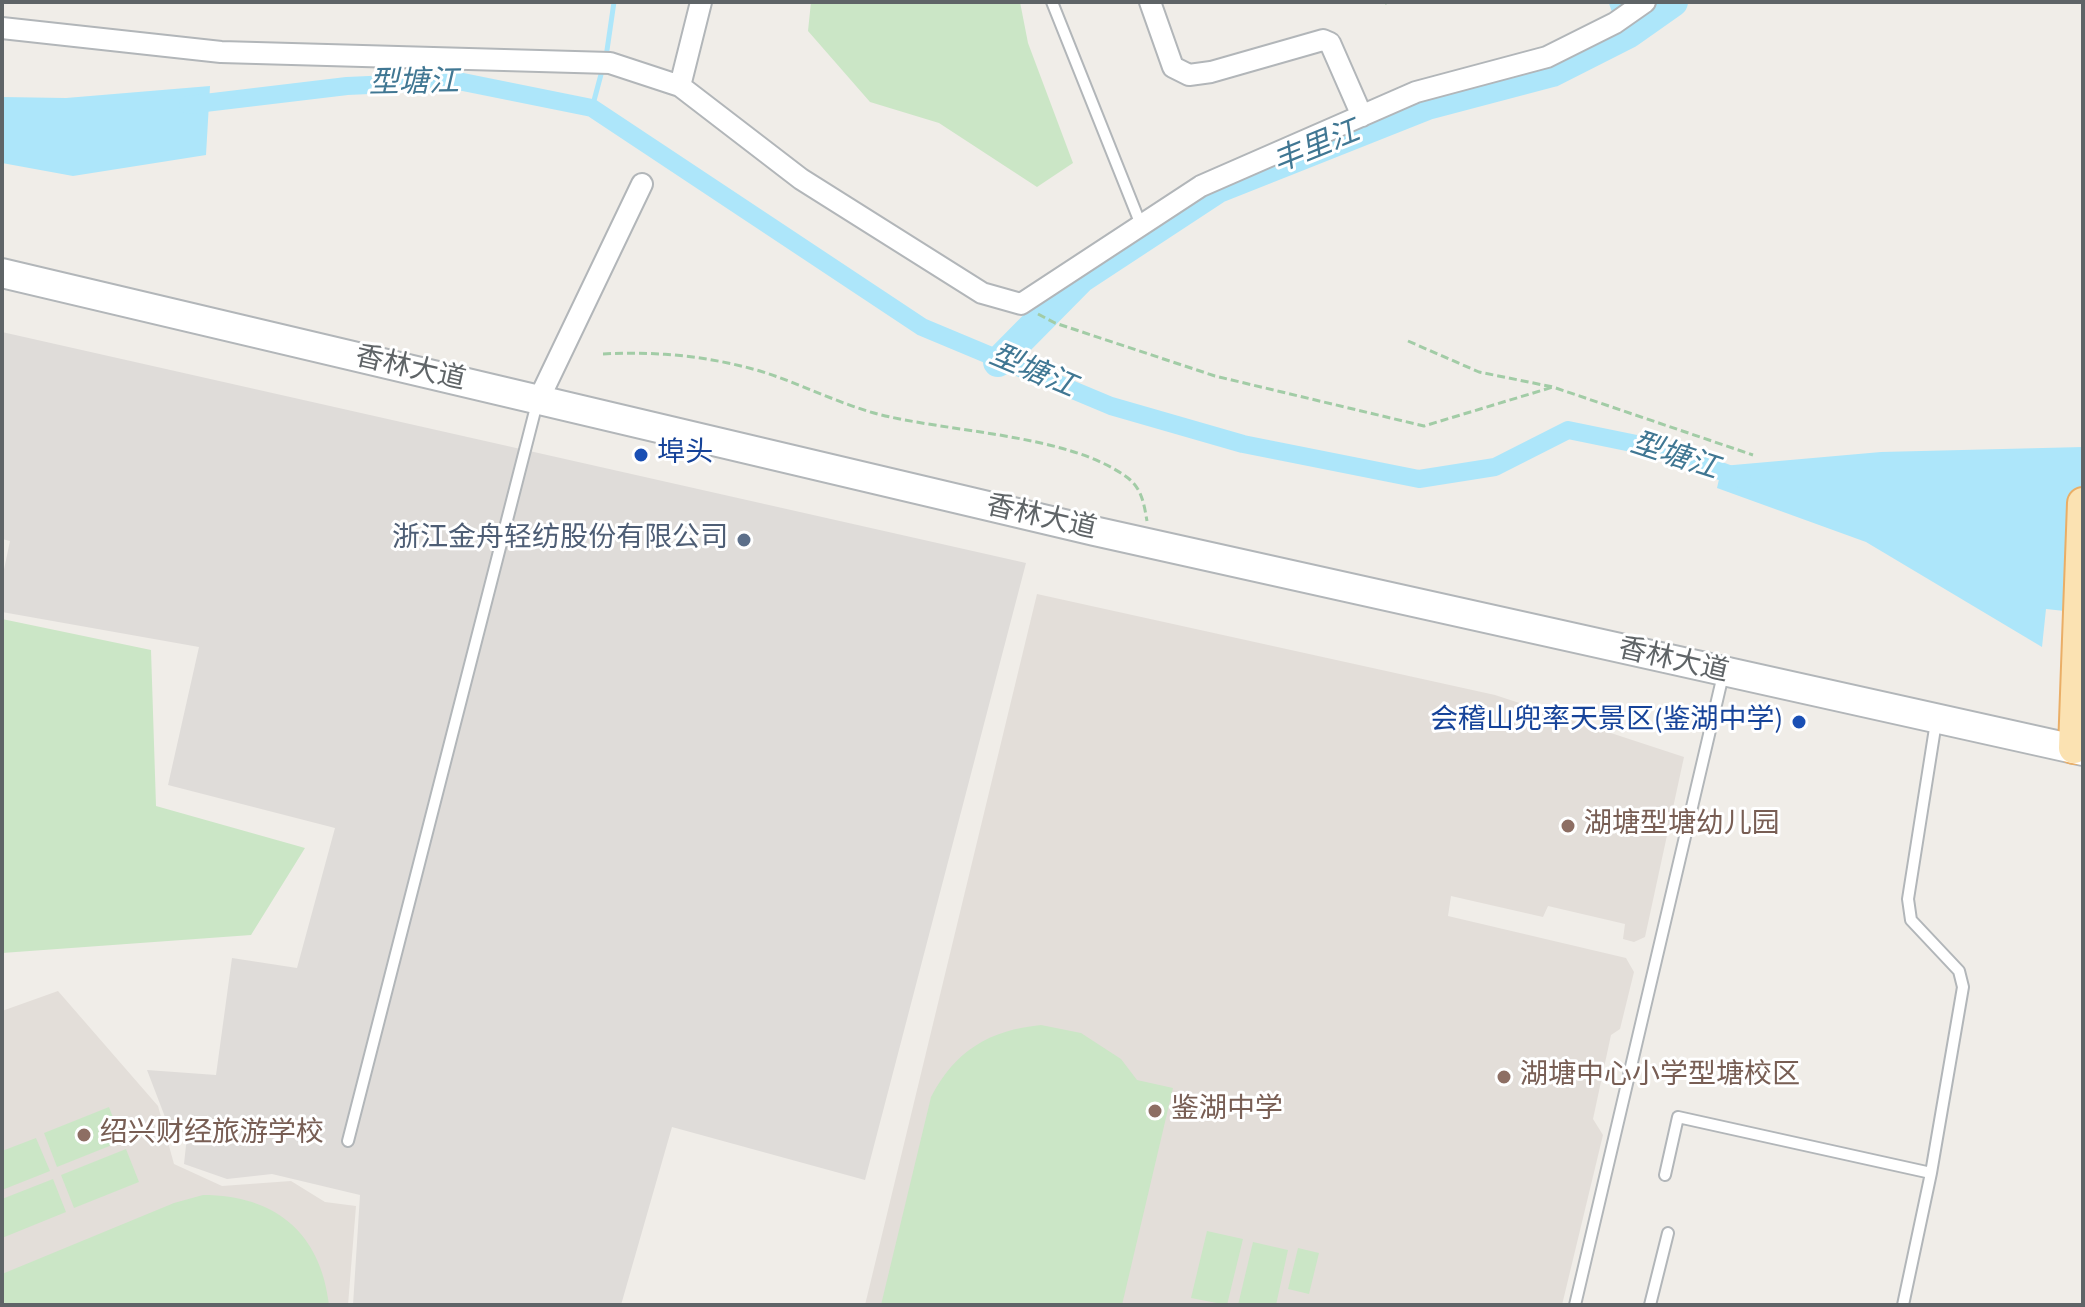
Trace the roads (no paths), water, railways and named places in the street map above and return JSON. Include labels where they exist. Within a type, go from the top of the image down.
[{"type":"main road","name":"香林大道","points":[[2,273],[1151,544],[2079,750]]},
{"type":"main road","points":[[2079,750],[2078,631],[2083,503]]},
{"type":"street","points":[[680,86],[701,2]]},
{"type":"street","points":[[1150,2],[1173,67],[1189,75],[1211,72],[1323,40],[1330,43],[1362,116]]},
{"type":"street","points":[[2,28],[221,52],[606,63],[680,86],[801,179],[982,293],[1021,304],[1201,186],[1416,92],[1547,57],[1631,13]]},
{"type":"street","points":[[538,401],[642,184]]},
{"type":"lane","points":[[1052,2],[1141,225]]},
{"type":"lane","points":[[348,1141],[538,401]]},
{"type":"lane","points":[[1575,1305],[1723,673]]},
{"type":"lane","points":[[1903,1305],[1931,1173],[1963,987],[1959,971],[1911,920],[1908,899],[1936,720]]},
{"type":"lane","points":[[1665,1175],[1678,1117],[1931,1173]]},
{"type":"lane","points":[[1650,1305],[1668,1233]]},
{"type":"water","points":[[210,86],[206,155],[73,176],[2,163],[2,97],[66,98]]},
{"type":"water","points":[[2083,447],[2083,613],[2046,609],[2042,647],[1866,542],[1717,488],[1722,466],[1881,452]]},
{"type":"waterway","points":[[606,57],[614,2]]},
{"type":"waterway","points":[[1618,2],[1629,33]]},
{"type":"waterway","name":"丰里江","points":[[998,362],[1081,278],[1218,188],[1427,105],[1552,72],[1629,33],[1673,2]]},
{"type":"waterway","points":[[592,108],[603,67]]},
{"type":"waterway","name":"型塘江","points":[[188,105],[347,86],[458,81],[592,108],[922,327],[1111,406],[1243,444],[1419,479],[1495,467],[1568,430],[1661,449],[1742,479]]},
{"type":"place","name":"埠头","points":[[641,455]]},
{"type":"place","name":"浙江金舟轻纺股份有限公司","points":[[744,540]]},
{"type":"place","name":"会稽山兜率天景区(鉴湖中学)","points":[[1799,722]]},
{"type":"place","name":"湖塘型塘幼儿园","points":[[1568,826]]},
{"type":"place","name":"湖塘中心小学型塘校区","points":[[1504,1077]]},
{"type":"place","name":"鉴湖中学","points":[[1155,1111]]},
{"type":"place","name":"绍兴财经旅游学校","points":[[84,1135]]}]
